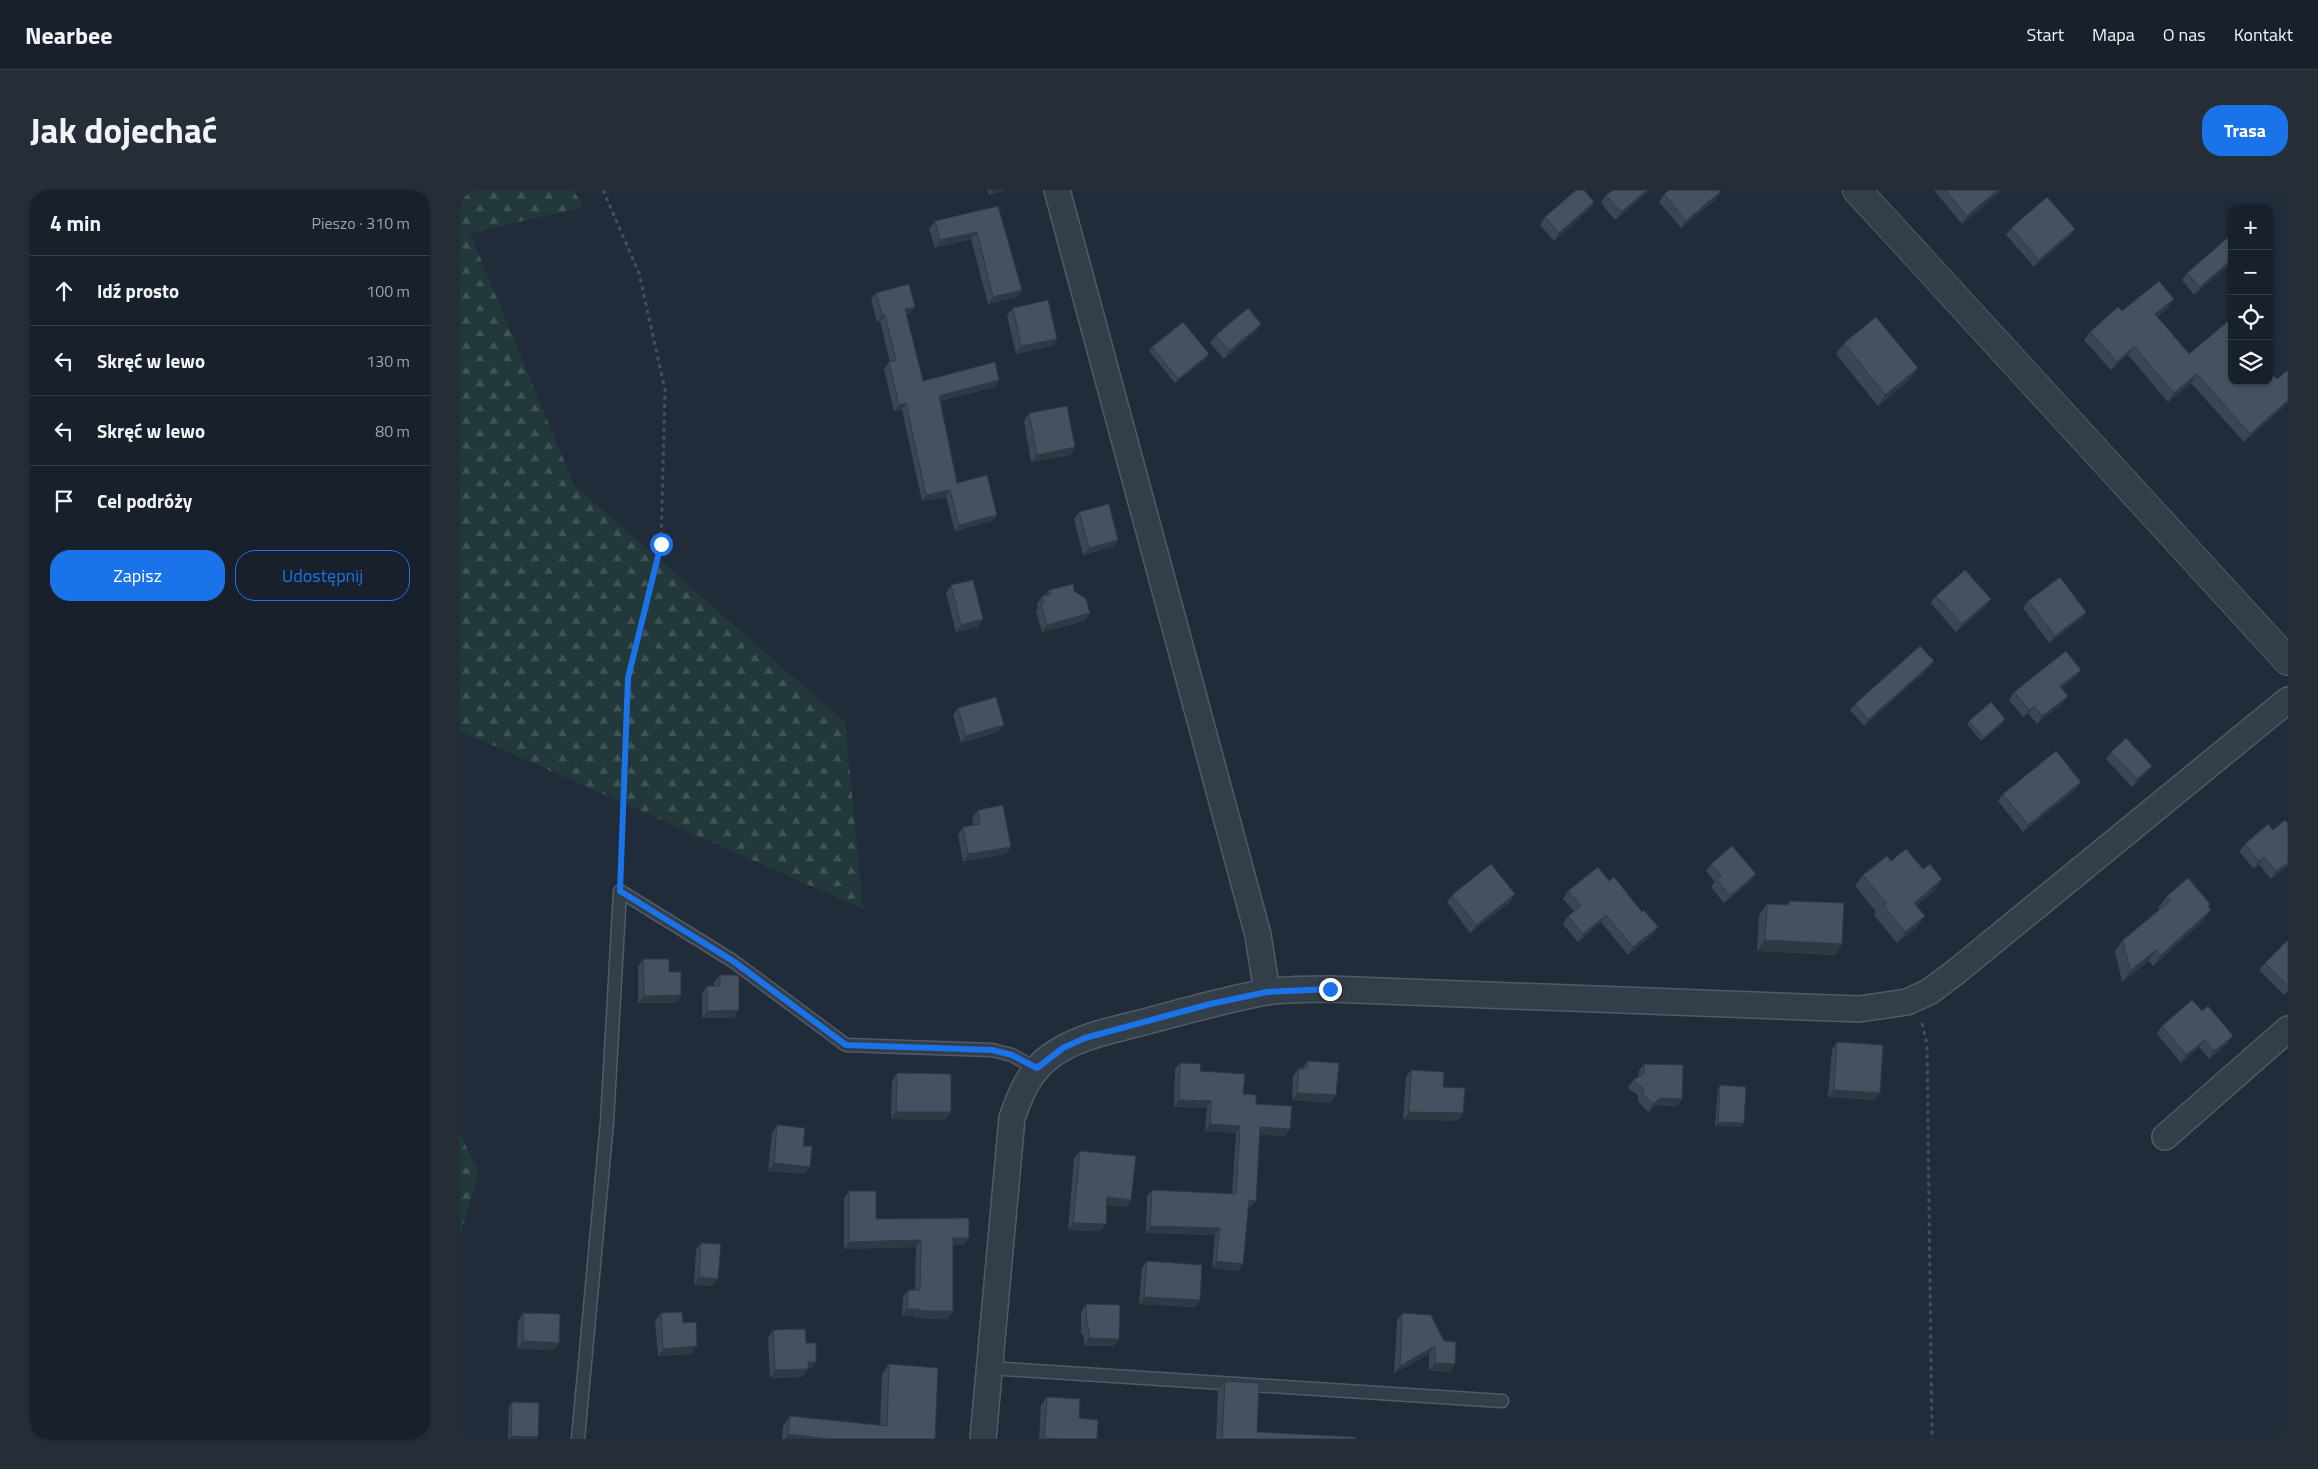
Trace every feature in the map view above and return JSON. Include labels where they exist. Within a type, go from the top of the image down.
[{"type":"street","points":[[1056,190],[1258,935],[1267,992]]},
{"type":"street","points":[[1857,190],[2288,661]]},
{"type":"street","points":[[983,1439],[1012,1118],[1023,1088],[1037,1068],[1063,1048],[1085,1038],[1210,1004],[1267,992],[1330,989],[1859,1009],[1907,1002],[1928,992],[1957,971],[2288,700]]},
{"type":"street","points":[[2165,1136],[2288,1029]]},
{"type":"lane","points":[[578,1439],[607,1122],[620,891],[733,961],[846,1045],[992,1050],[1012,1055],[1037,1068]]},
{"type":"lane","points":[[989,1368],[1502,1401]]},
{"type":"path","points":[[603,190],[639,274],[665,390],[661,544],[628,678],[620,891]]},
{"type":"path","points":[[1916,998],[1927,1045],[1932,1439]]},
{"type":"green space","points":[[460,190],[573,190],[584,207],[470,233],[574,485],[845,722],[863,909],[460,731]]},
{"type":"green space","points":[[460,1134],[479,1172],[460,1235]]},
{"type":"building","points":[[1576,190],[1584,190],[1594,202],[1559,233],[1545,217]]},
{"type":"building","points":[[1613,190],[1647,190],[1621,212],[1606,195]]},
{"type":"building","points":[[1669,190],[1719,190],[1720,192],[1686,221],[1664,194]]},
{"type":"building","points":[[1945,190],[1998,190],[1967,216]]},
{"type":"building","points":[[2047,197],[2075,229],[2039,260],[2011,228]]},
{"type":"building","points":[[998,206],[1022,290],[993,297],[977,232],[940,240],[935,221]]},
{"type":"building","points":[[2228,237],[2228,262],[2200,287],[2187,273]]},
{"type":"building","points":[[2159,281],[2174,299],[2155,314],[2189,354],[2228,321],[2228,385],[2273,385],[2273,375],[2277,379],[2288,370],[2288,400],[2250,434],[2197,374],[2174,393],[2134,346],[2117,362],[2090,332],[2118,307],[2122,311]]},
{"type":"building","points":[[909,284],[915,307],[905,309],[923,381],[995,362],[999,380],[939,396],[957,483],[987,475],[997,515],[959,525],[950,490],[926,495],[906,403],[899,405],[889,362],[896,360],[885,315],[882,315],[876,293]]},
{"type":"building","points":[[1048,300],[1057,339],[1021,346],[1013,308]]},
{"type":"building","points":[[1248,308],[1261,324],[1229,351],[1216,335]]},
{"type":"building","points":[[1876,317],[1918,368],[1885,395],[1844,343]]},
{"type":"building","points":[[1183,322],[1209,354],[1178,379],[1152,347]]},
{"type":"building","points":[[1067,406],[1075,447],[1037,455],[1029,413]]},
{"type":"building","points":[[1109,504],[1118,540],[1089,548],[1079,512]]},
{"type":"building","points":[[1965,570],[1991,599],[1962,624],[1936,596]]},
{"type":"building","points":[[2060,577],[2086,612],[2055,636],[2028,601]]},
{"type":"building","points":[[973,580],[983,619],[961,625],[951,585]]},
{"type":"building","points":[[1073,584],[1074,591],[1086,599],[1090,613],[1047,625],[1041,603],[1044,603],[1042,596],[1051,594],[1049,590]]},
{"type":"building","points":[[1920,646],[1934,661],[1868,720],[1855,704]]},
{"type":"building","points":[[2066,651],[2081,670],[2060,686],[2068,696],[2042,716],[2034,706],[2029,710],[2014,692]]},
{"type":"building","points":[[996,697],[1004,725],[966,736],[958,708]]},
{"type":"building","points":[[1991,702],[2005,719],[1984,738],[1969,721]]},
{"type":"building","points":[[2126,738],[2152,766],[2137,779],[2111,752]]},
{"type":"building","points":[[2056,751],[2081,782],[2028,825],[2003,794]]},
{"type":"building","points":[[1003,805],[1011,847],[968,854],[963,827],[980,824],[978,810]]},
{"type":"building","points":[[2285,820],[2288,824],[2288,863],[2276,871],[2264,857],[2259,861],[2245,844],[2268,824],[2273,830]]},
{"type":"building","points":[[1732,846],[1756,874],[1730,896],[1717,880],[1721,876],[1711,864]]},
{"type":"building","points":[[1906,849],[1923,869],[1930,864],[1942,879],[1914,903],[1925,916],[1905,932],[1882,904],[1887,904],[1863,875],[1887,856],[1891,861]]},
{"type":"building","points":[[1491,864],[1515,894],[1476,925],[1452,895]]},
{"type":"building","points":[[1598,867],[1609,881],[1614,877],[1642,912],[1644,910],[1658,927],[1633,947],[1606,915],[1583,934],[1568,916],[1581,906],[1568,891]]},
{"type":"building","points":[[2188,878],[2210,904],[2208,907],[2211,910],[2161,955],[2156,950],[2130,971],[2123,940],[2170,901],[2166,897]]},
{"type":"building","points":[[1789,901],[1844,903],[1842,944],[1765,940],[1767,904],[1789,905]]},
{"type":"building","points":[[2288,940],[2288,986],[2265,963]]},
{"type":"building","points":[[643,959],[669,959],[669,972],[681,972],[681,995],[644,996]]},
{"type":"building","points":[[720,975],[739,975],[739,1010],[707,1011],[707,986],[720,986]]},
{"type":"building","points":[[2192,1000],[2202,1011],[2208,1006],[2233,1036],[2214,1051],[2205,1040],[2186,1055],[2162,1026]]},
{"type":"building","points":[[1837,1042],[1883,1045],[1880,1093],[1834,1090]]},
{"type":"building","points":[[1307,1061],[1339,1063],[1336,1095],[1297,1093],[1299,1068],[1307,1069]]},
{"type":"building","points":[[1180,1063],[1201,1064],[1200,1071],[1245,1074],[1243,1094],[1256,1095],[1256,1104],[1292,1106],[1290,1129],[1260,1127],[1256,1201],[1249,1200],[1243,1264],[1216,1261],[1220,1228],[1150,1226],[1152,1190],[1236,1194],[1240,1126],[1210,1124],[1211,1101],[1179,1100]]},
{"type":"building","points":[[1644,1064],[1683,1065],[1682,1099],[1660,1098],[1653,1104],[1643,1094],[1643,1088],[1633,1080],[1644,1074]]},
{"type":"building","points":[[1411,1070],[1444,1072],[1443,1087],[1465,1088],[1463,1113],[1409,1112]]},
{"type":"building","points":[[897,1073],[951,1074],[951,1112],[896,1112]]},
{"type":"building","points":[[1720,1085],[1746,1087],[1744,1123],[1718,1122]]},
{"type":"building","points":[[777,1125],[805,1128],[803,1146],[812,1146],[810,1167],[774,1163]]},
{"type":"building","points":[[1080,1151],[1136,1156],[1131,1200],[1107,1197],[1106,1224],[1073,1223]]},
{"type":"building","points":[[849,1191],[876,1191],[876,1219],[969,1218],[969,1238],[953,1238],[953,1311],[907,1309],[908,1290],[920,1290],[921,1240],[849,1242]]},
{"type":"building","points":[[701,1243],[721,1244],[718,1279],[699,1277]]},
{"type":"building","points":[[1147,1261],[1202,1265],[1200,1300],[1144,1297]]},
{"type":"building","points":[[1086,1304],[1120,1305],[1119,1339],[1089,1338]]},
{"type":"building","points":[[682,1312],[683,1323],[696,1322],[697,1346],[663,1349],[661,1313]]},
{"type":"building","points":[[523,1313],[560,1314],[559,1343],[523,1341]]},
{"type":"building","points":[[1402,1313],[1431,1315],[1444,1341],[1456,1342],[1455,1364],[1435,1363],[1435,1346],[1400,1366]]},
{"type":"building","points":[[805,1329],[806,1343],[816,1343],[816,1362],[808,1362],[808,1369],[775,1370],[773,1330]]},
{"type":"building","points":[[889,1364],[938,1368],[935,1439],[829,1439],[788,1434],[790,1416],[887,1426]]},
{"type":"building","points":[[1225,1381],[1259,1383],[1257,1432],[1356,1437],[1356,1439],[1222,1439]]},
{"type":"building","points":[[1047,1397],[1080,1399],[1079,1418],[1098,1420],[1097,1439],[1044,1438]]},
{"type":"building","points":[[512,1402],[539,1403],[538,1437],[511,1436]]},
{"type":"route","points":[[661,544],[628,678],[620,891],[733,961],[846,1045],[992,1050],[1012,1055],[1037,1068],[1063,1048],[1085,1038],[1210,1004],[1267,992],[1330,989]]}]
